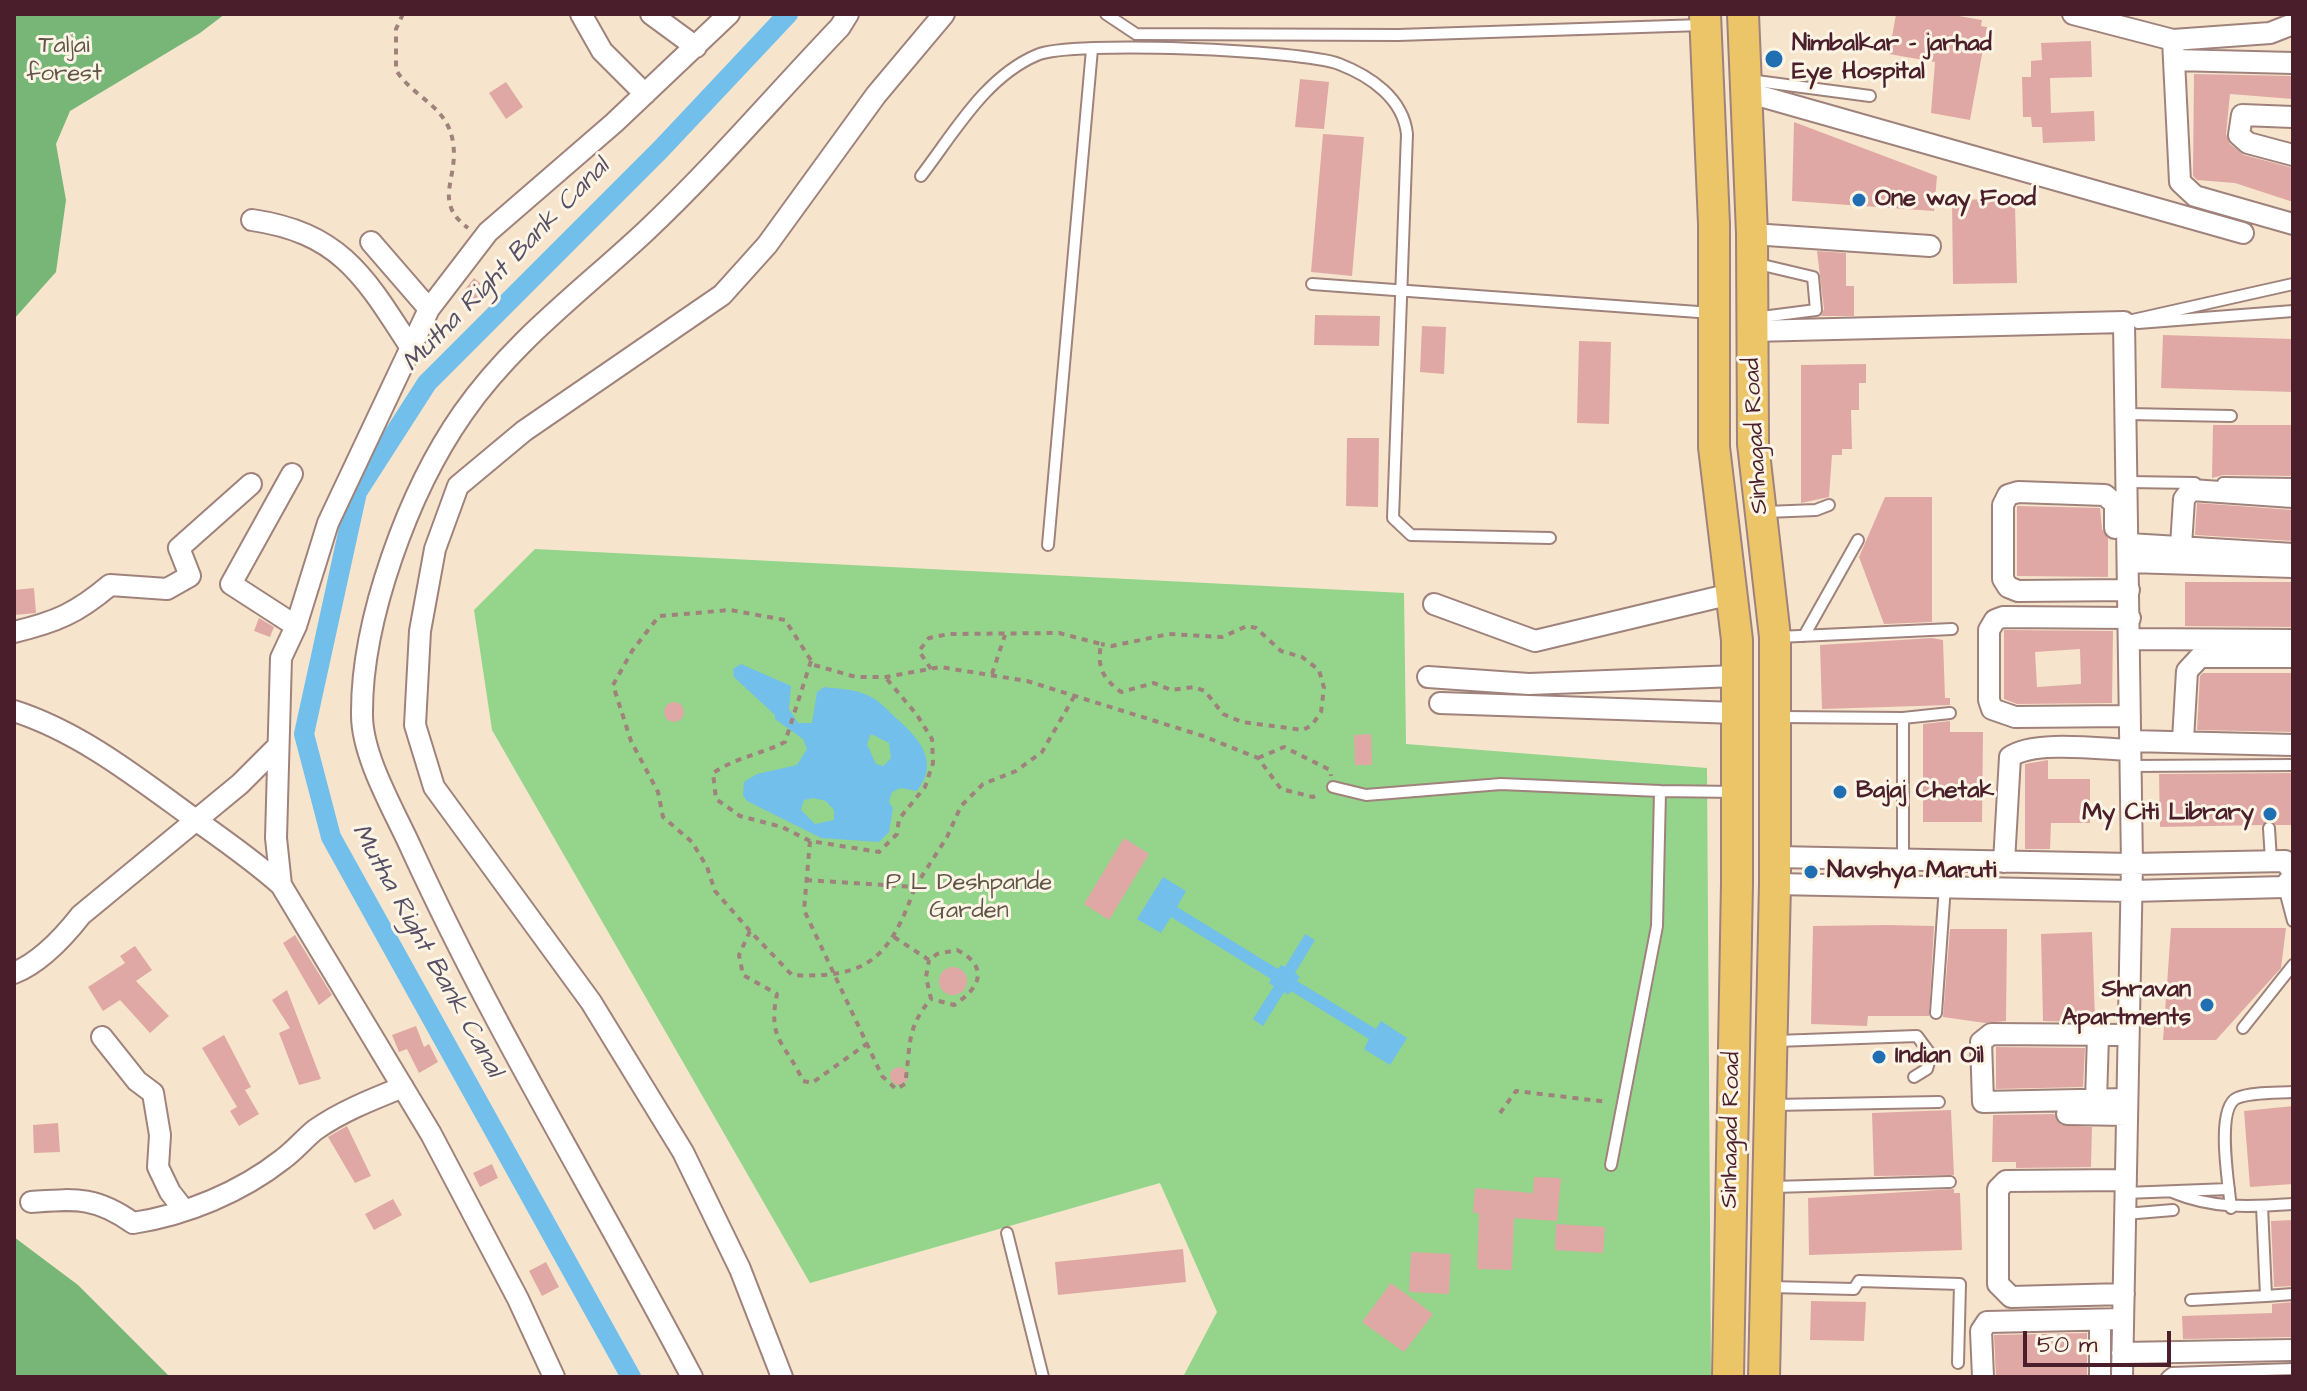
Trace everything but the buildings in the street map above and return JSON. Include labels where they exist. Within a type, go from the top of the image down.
[{"type":"main road","name":"Sinhagad Road","points":[[1743,14],[1752,248],[1753,444],[1760,512],[1790,637],[1775,717],[1775,870],[1764,1377]]},
{"type":"main road","name":"Sinhagad Road","points":[[1705,20],[1714,313],[1714,447],[1737,640],[1737,869],[1728,1377]]},
{"type":"main road","points":[[1737,869],[1775,870]]},
{"type":"street","points":[[581,14],[602,51],[645,94]]},
{"type":"street","points":[[651,14],[696,47]]},
{"type":"street","points":[[281,885],[276,838],[281,658],[296,626],[328,523],[429,309],[482,239],[645,94],[729,14]]},
{"type":"street","points":[[692,1377],[621,1242],[461,957],[375,768],[361,717],[373,619],[408,511],[463,413],[539,324],[647,230],[840,27],[848,14]]},
{"type":"street","points":[[782,1377],[740,1269],[683,1152],[591,1002],[434,787],[415,725],[420,631],[435,549],[458,486],[524,431],[722,295],[767,245],[876,95],[944,14]]},
{"type":"street","points":[[2073,14],[2173,50],[2293,63]]},
{"type":"street","points":[[2173,50],[2270,33],[2293,24]]},
{"type":"street","points":[[2173,50],[2180,182],[2185,190],[2293,224]]},
{"type":"street","points":[[1746,86],[2243,233]]},
{"type":"street","points":[[2293,117],[2242,115],[2239,135],[2248,143],[2293,155]]},
{"type":"street","points":[[252,220],[305,231],[330,247],[371,289],[411,348]]},
{"type":"street","points":[[371,242],[429,309]]},
{"type":"street","points":[[1752,248],[1930,246]]},
{"type":"street","points":[[1752,324],[2124,322],[2129,553],[2122,590]]},
{"type":"street","points":[[292,474],[231,584],[296,626]]},
{"type":"street","points":[[14,632],[48,624],[79,611],[110,585],[167,589],[190,576],[179,548],[251,484]]},
{"type":"street","points":[[2181,546],[2184,499],[2191,490],[2293,497]]},
{"type":"street","points":[[2122,590],[2018,591],[2008,587],[2003,579],[2003,505],[2008,495],[2018,492],[2111,498],[2115,504],[2122,590],[2130,629],[2132,864],[2122,1377]]},
{"type":"street","points":[[2129,553],[2181,546],[2293,554]]},
{"type":"street","points":[[2129,553],[2293,567]]},
{"type":"street","points":[[1434,604],[1535,641],[1731,594]]},
{"type":"street","points":[[2130,716],[2015,717],[1992,709],[1989,700],[1989,630],[1995,620],[2003,617],[2293,640]]},
{"type":"street","points":[[2183,740],[2187,671],[2191,662],[2200,657],[2293,657]]},
{"type":"street","points":[[1428,677],[1529,684],[1736,676]]},
{"type":"street","points":[[1440,703],[1737,713]]},
{"type":"street","points":[[14,711],[84,743],[250,857],[281,885],[403,1087],[518,1299],[554,1377]]},
{"type":"street","points":[[2004,862],[2010,757],[2017,751],[2046,748],[2130,752],[2183,740],[2293,745]]},
{"type":"street","points":[[14,973],[27,968],[64,937],[81,915],[240,784],[278,746]]},
{"type":"street","points":[[1903,859],[2132,864],[2285,861],[2290,878],[2131,891],[1945,886],[1775,870],[1903,859]]},
{"type":"street","points":[[2127,1107],[2096,1100],[1983,1102],[1981,1042],[1991,1034],[2128,1035]]},
{"type":"street","points":[[2096,1100],[2098,1036]]},
{"type":"street","points":[[102,1037],[137,1081],[153,1093],[160,1135],[158,1167],[165,1185],[184,1210]]},
{"type":"street","points":[[31,1202],[79,1199],[109,1206],[133,1223],[184,1210],[232,1193],[283,1159],[316,1130],[353,1107],[403,1087]]},
{"type":"street","points":[[2000,1112],[2127,1107]]},
{"type":"street","points":[[2000,1173],[2126,1182]]},
{"type":"street","points":[[2124,1294],[2011,1297],[2002,1292],[1998,1284],[1998,1189],[2006,1181],[2126,1182]]},
{"type":"street","points":[[1983,1377],[1981,1331],[1987,1322],[2123,1319]]},
{"type":"street","points":[[2100,1320],[2100,1377]]},
{"type":"street","points":[[2122,1353],[2293,1350]]},
{"type":"lane","points":[[1106,14],[1136,34],[1398,35],[1705,20]]},
{"type":"lane","points":[[921,176],[1000,77],[1041,53],[1151,48],[1315,58],[1360,72],[1398,106],[1406,121],[1393,518],[1411,535],[1550,538]]},
{"type":"lane","points":[[1048,545],[1092,49]]},
{"type":"lane","points":[[1746,86],[1870,96]]},
{"type":"lane","points":[[1752,248],[1813,277],[1816,310],[1752,324]]},
{"type":"lane","points":[[1312,284],[1714,313]]},
{"type":"lane","points":[[2124,322],[2293,284]]},
{"type":"lane","points":[[2124,322],[2156,324],[2293,311]]},
{"type":"lane","points":[[2128,414],[2231,416]]},
{"type":"lane","points":[[2128,482],[2293,484]]},
{"type":"lane","points":[[1760,512],[1816,510],[1829,505]]},
{"type":"lane","points":[[1790,637],[1858,540]]},
{"type":"lane","points":[[1790,637],[1952,629]]},
{"type":"lane","points":[[1775,717],[1903,718],[1950,713]]},
{"type":"lane","points":[[1903,718],[1903,859]]},
{"type":"lane","points":[[2130,752],[2293,765]]},
{"type":"lane","points":[[1333,787],[1366,795],[1501,784],[1737,792]]},
{"type":"lane","points":[[1611,1165],[1657,926],[1660,791]]},
{"type":"lane","points":[[2269,828],[2271,861]]},
{"type":"lane","points":[[2290,878],[2293,921]]},
{"type":"lane","points":[[1936,1013],[1945,886]]},
{"type":"lane","points":[[2243,1028],[2293,965]]},
{"type":"lane","points":[[1770,1041],[1917,1036],[1931,1055],[1927,1069],[1914,1077]]},
{"type":"lane","points":[[2231,1208],[2224,1121],[2228,1105],[2238,1098],[2293,1092]]},
{"type":"lane","points":[[1768,1105],[1939,1102]]},
{"type":"lane","points":[[1767,1187],[1950,1182]]},
{"type":"lane","points":[[2126,1182],[2172,1192],[2196,1202],[2231,1208],[2293,1204]]},
{"type":"lane","points":[[2172,1192],[2229,1189]]},
{"type":"lane","points":[[2262,1206],[2266,1296]]},
{"type":"lane","points":[[2125,1214],[2173,1210]]},
{"type":"lane","points":[[1007,1233],[1043,1377]]},
{"type":"lane","points":[[1766,1287],[1854,1289],[1859,1281],[1960,1284],[1958,1363]]},
{"type":"lane","points":[[2191,1300],[2293,1294]]},
{"type":"lane","points":[[2167,1377],[2172,1373],[2293,1369]]},
{"type":"path","points":[[403,14],[396,29],[396,70],[425,100],[434,103],[445,119],[453,141],[454,166],[445,200],[451,212],[482,239]]},
{"type":"path","points":[[1075,695],[1042,752],[1016,771],[983,784],[961,806],[947,837],[915,887],[886,949],[834,977],[792,975],[715,891],[707,867],[692,842],[663,817],[658,792],[631,741],[613,685],[632,651],[659,616],[730,610],[785,620],[811,661],[856,677],[886,677],[931,669],[992,674],[1075,695],[1203,736],[1258,758],[1281,789],[1313,797],[1333,787],[1330,770],[1284,747],[1258,758]]},
{"type":"path","points":[[931,669],[919,651],[929,638],[949,634],[1059,633],[1112,646],[1187,632],[1222,637],[1247,626],[1256,628],[1281,651],[1302,657],[1319,670],[1324,688],[1321,712],[1312,725],[1303,730],[1242,722],[1223,714],[1205,691],[1194,687],[1171,690],[1154,683],[1121,692],[1103,676],[1098,664],[1101,644]]},
{"type":"path","points":[[992,674],[1005,635]]},
{"type":"path","points":[[811,661],[785,742],[764,752],[736,758],[713,773],[716,799],[740,816],[782,827],[810,841],[879,852],[897,834],[899,819],[925,787],[933,763],[932,739],[886,677]]},
{"type":"path","points":[[810,841],[804,910],[882,1076],[896,1089],[905,1084],[908,1040],[918,1015],[931,999]]},
{"type":"path","points":[[806,880],[915,887]]},
{"type":"path","points":[[750,931],[739,955],[743,975],[777,994],[773,1013],[776,1040],[794,1062],[803,1081],[812,1083],[868,1043]]},
{"type":"path","points":[[894,937],[929,960]]},
{"type":"path","points":[[957,950],[969,956],[977,967],[978,980],[972,993],[954,1005],[931,999],[926,977],[929,960],[937,954],[957,950]]},
{"type":"path","points":[[1500,1113],[1516,1091],[1623,1104]]},
{"type":"green space","name":"Taljai forest","points":[[14,14],[225,14],[200,33],[70,111],[56,144],[66,200],[56,272],[14,319]]},
{"type":"green space","name":"P L Deshpande Garden","points":[[535,549],[1404,593],[1406,744],[1707,768],[1711,1377],[1183,1377],[1217,1312],[1160,1183],[810,1283],[492,730],[474,610]]},
{"type":"green space","points":[[14,1237],[78,1285],[170,1377],[14,1377]]},
{"type":"water","points":[[741,664],[791,686],[789,709],[798,723],[812,723],[817,692],[824,687],[871,697],[912,733],[926,759],[924,780],[917,791],[901,788],[892,792],[889,832],[879,842],[821,838],[747,801],[743,795],[744,782],[757,774],[797,765],[807,749],[803,739],[775,719],[775,715],[734,677],[733,669]],"holes":[[[871,734],[889,743],[891,758],[883,766],[876,764],[867,744]],[[813,798],[826,801],[834,810],[834,820],[815,824],[801,810],[804,800]]]},
{"type":"water","points":[[1163,877],[1186,891],[1177,907],[1278,969],[1281,965],[1285,967],[1305,934],[1315,940],[1295,973],[1300,977],[1297,981],[1376,1029],[1381,1021],[1407,1038],[1390,1065],[1364,1049],[1369,1039],[1291,991],[1288,995],[1284,992],[1263,1026],[1253,1019],[1274,986],[1269,983],[1271,979],[1171,917],[1161,933],[1137,919]]},
{"type":"waterway","name":"Mutha Right Bank Canal","points":[[631,1377],[331,837],[304,734],[357,492],[427,383],[661,149],[788,14]]},
{"type":"place","name":"Nimbalkar - jarhad Eye Hospital","points":[[1774,59]]},
{"type":"place","name":"One way Food","points":[[1859,200]]},
{"type":"place","name":"Bajaj Chetak","points":[[1840,792]]},
{"type":"place","name":"My Citi Library","points":[[2270,814]]},
{"type":"place","name":"Navshya Maruti","points":[[1811,872]]},
{"type":"place","name":"Shravan Apartments","points":[[2207,1005]]},
{"type":"place","name":"Indian Oil","points":[[1879,1057]]}]
